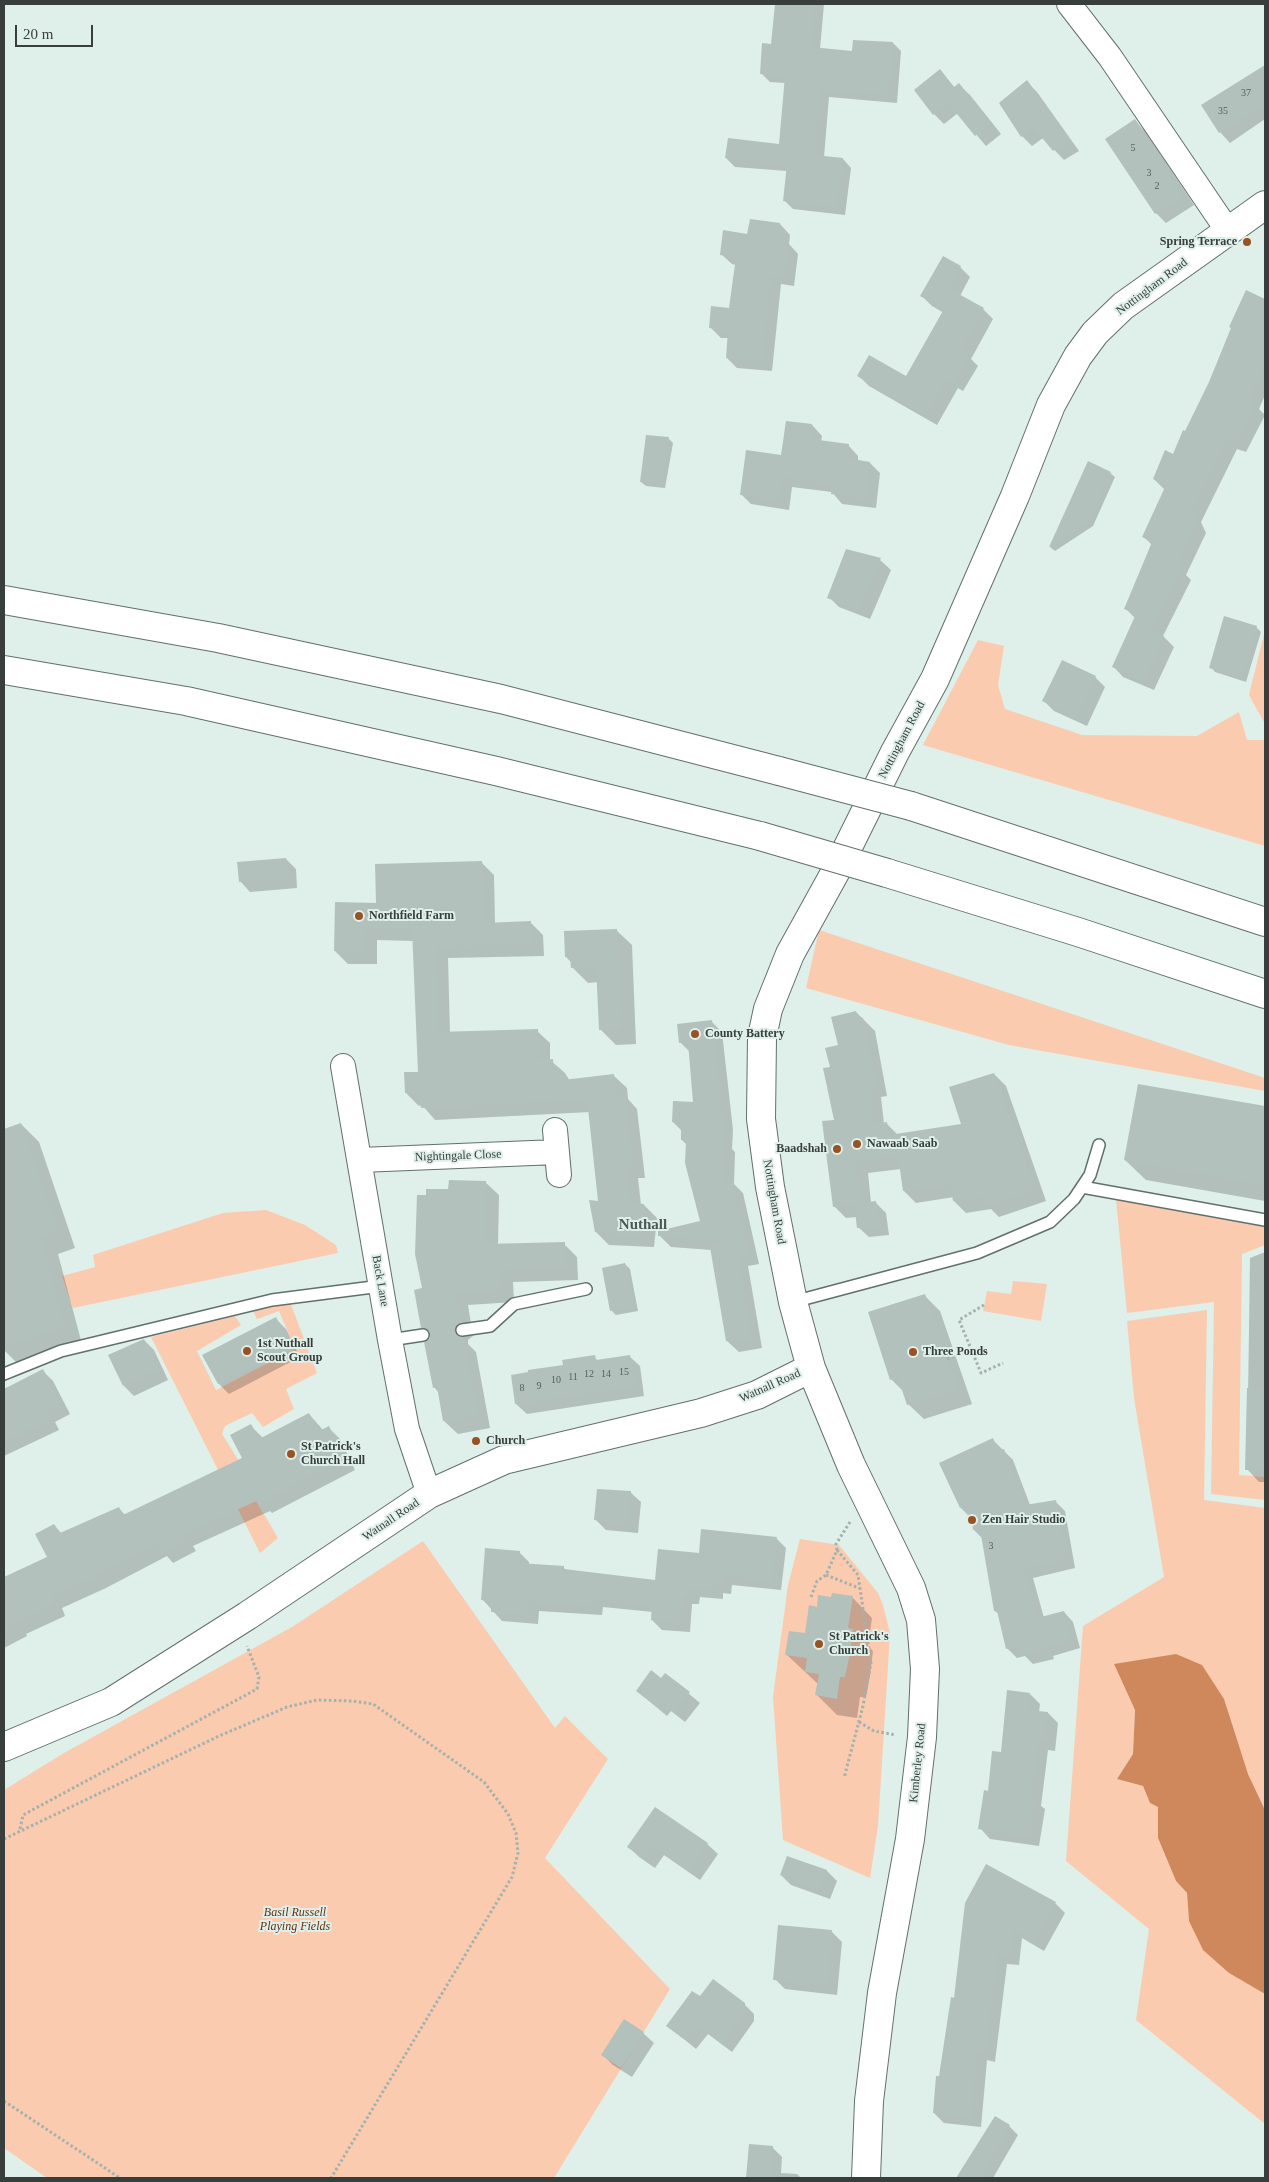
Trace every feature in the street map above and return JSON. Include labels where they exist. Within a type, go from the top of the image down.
[{"type":"main road","name":"Nottingham Road","points":[[811,1368],[793,1302],[770,1187],[761,1118],[762,1037],[768,1009],[776,988],[790,954],[837,869],[895,752],[935,679],[1015,496],[1051,405],[1078,356],[1095,333],[1123,306],[1265,205]]},
{"type":"main road","points":[[4,600],[218,638],[501,699],[911,806],[1265,922]]},
{"type":"main road","points":[[4,670],[186,701],[496,771],[760,836],[1088,935],[1265,994]]},
{"type":"main road","name":"Watnall Road","points":[[4,1748],[111,1702],[237,1622],[429,1494],[504,1460],[701,1413],[756,1395],[811,1368]]},
{"type":"main road","name":"Kimberley Road","points":[[811,1368],[851,1465],[911,1588],[921,1620],[925,1669],[922,1737],[910,1839],[882,1993],[869,2101],[866,2178]]},
{"type":"street","points":[[1069,4],[1110,57],[1228,231]]},
{"type":"street","name":"Back Lane","points":[[343,1066],[407,1430],[429,1494]]},
{"type":"street","name":"Nightingale Close","points":[[360,1160],[556,1141],[559,1176]]},
{"type":"lane","points":[[793,1302],[977,1253],[1050,1222],[1074,1199],[1090,1175],[1099,1145]]},
{"type":"lane","points":[[1082,1187],[1265,1220]]},
{"type":"lane","points":[[4,1374],[61,1352],[272,1300],[381,1286]]},
{"type":"lane","points":[[462,1330],[490,1326],[514,1304],[586,1289]]},
{"type":"lane","points":[[390,1340],[423,1335]]},
{"type":"path","points":[[984,1305],[959,1320],[981,1373],[1003,1363]]},
{"type":"path","points":[[947,1359],[971,1349]]},
{"type":"path","points":[[844,1778],[859,1722],[871,1663],[858,1575],[837,1550],[836,1544],[866,1498]]},
{"type":"path","points":[[812,1596],[817,1581],[826,1574],[837,1550]]},
{"type":"path","points":[[826,1574],[859,1588]]},
{"type":"path","points":[[20,1829],[23,1815],[258,1689],[259,1677],[237,1622]]},
{"type":"path","points":[[4,1838],[219,1736],[287,1707],[317,1700],[373,1704],[484,1782],[508,1814],[516,1833],[518,1853],[512,1877],[331,2178]]},
{"type":"path","points":[[859,1722],[874,1731],[884,1734],[922,1737]]},
{"type":"path","points":[[4,2101],[120,2178]]},
{"type":"green space","points":[[1265,630],[1265,724],[1249,695]]},
{"type":"green space","points":[[978,640],[1004,646],[998,685],[1005,709],[1082,735],[1197,736],[1239,712],[1247,740],[1265,740],[1265,846],[923,745]]},
{"type":"green space","points":[[819,930],[1265,1078],[1265,1091],[1009,1045],[806,988]]},
{"type":"green space","points":[[1116,1199],[1265,1224],[1265,1245],[1242,1254],[1239,1475],[1265,1477],[1265,1500],[1211,1494],[1214,1302],[1127,1313]]},
{"type":"green space","points":[[266,1210],[305,1225],[336,1245],[338,1253],[73,1308],[62,1276],[95,1267],[93,1255],[223,1213]]},
{"type":"green space","points":[[1013,1281],[1047,1284],[1041,1321],[983,1311],[987,1291],[1011,1294]]},
{"type":"green space","points":[[290,1302],[317,1373],[286,1389],[294,1409],[263,1427],[252,1413],[225,1426],[222,1434],[242,1466],[237,1469],[278,1538],[260,1553],[151,1337],[235,1316],[241,1325],[197,1351],[216,1390],[295,1349],[279,1311],[257,1319],[253,1310],[272,1304]]},
{"type":"green space","points":[[1207,1310],[1204,1500],[1265,1508],[1265,1810],[1248,1774],[1114,1664],[1135,1710],[1133,1754],[1117,1779],[1143,1786],[1150,1803],[1158,1807],[1158,1838],[1176,1881],[1187,1893],[1189,1921],[1229,1973],[1265,1994],[1265,2124],[1136,2020],[1149,1929],[1066,1861],[1083,1626],[1164,1577],[1134,1398],[1127,1321]]},
{"type":"green space","points":[[800,1539],[839,1545],[878,1593],[890,1633],[878,1826],[870,1878],[783,1840],[773,1697],[788,1585]]},
{"type":"green space","name":"Basil Russell Playing Fields","points":[[423,1541],[555,1728],[565,1716],[608,1759],[545,1858],[670,1989],[554,2178],[47,2178],[4,2148],[4,1790],[64,1753],[292,1627]]},
{"type":"shaded area","points":[[1176,1654],[1202,1665],[1224,1699],[1248,1774],[1265,1810],[1265,1994],[1229,1973],[1203,1950],[1189,1921],[1187,1893],[1176,1881],[1158,1838],[1158,1807],[1150,1803],[1143,1786],[1117,1779],[1133,1754],[1135,1710],[1114,1664]]},
{"type":"building","points":[[775,4],[815,4],[811,47],[852,51],[853,40],[893,42],[888,95],[820,89],[815,155],[843,158],[837,207],[783,201],[787,164],[725,158],[728,138],[779,144],[785,76],[760,74],[762,43],[771,44]]},
{"type":"building","points":[[1265,65],[1265,104],[1219,133],[1201,105]]},
{"type":"building","points":[[940,69],[954,87],[959,83],[991,123],[975,136],[948,103],[933,115],[914,90]]},
{"type":"building","points":[[1027,80],[1070,140],[1053,151],[1033,127],[1021,137],[999,103]]},
{"type":"building","points":[[1135,119],[1184,195],[1155,214],[1105,139]]},
{"type":"building","points":[[750,219],[780,223],[778,241],[789,242],[784,276],[771,275],[762,361],[726,358],[728,330],[709,328],[711,306],[729,308],[736,257],[720,255],[723,230],[747,234]]},
{"type":"building","points":[[943,256],[961,266],[948,288],[984,308],[960,350],[969,354],[953,382],[947,379],[927,415],[857,376],[869,355],[906,376],[944,309],[920,296]]},
{"type":"building","points":[[1246,290],[1265,299],[1265,364],[1248,401],[1255,404],[1235,443],[1227,439],[1191,511],[1197,522],[1176,566],[1182,568],[1151,630],[1164,636],[1144,681],[1112,667],[1136,614],[1124,609],[1152,542],[1142,537],[1166,485],[1153,479],[1165,450],[1173,454],[1183,430],[1185,431],[1209,382],[1231,328],[1229,327]]},
{"type":"building","points":[[786,421],[812,424],[811,439],[849,444],[847,458],[870,462],[866,498],[831,494],[832,484],[782,477],[779,500],[740,495],[746,450],[781,455]]},
{"type":"building","points":[[646,435],[669,437],[661,484],[640,482]]},
{"type":"building","points":[[1088,461],[1111,472],[1089,521],[1049,547]]},
{"type":"building","points":[[846,549],[881,558],[859,610],[827,598]]},
{"type":"building","points":[[1224,616],[1257,626],[1242,678],[1209,668]]},
{"type":"building","points":[[1062,660],[1096,676],[1077,717],[1042,701]]},
{"type":"building","points":[[286,858],[288,878],[239,882],[237,862]]},
{"type":"building","points":[[482,861],[484,923],[531,921],[532,944],[436,946],[438,1032],[538,1029],[539,1060],[553,1059],[554,1071],[562,1070],[563,1080],[614,1074],[616,1096],[625,1095],[633,1165],[626,1166],[630,1203],[644,1204],[642,1235],[595,1232],[589,1200],[598,1201],[587,1099],[421,1108],[420,1093],[405,1093],[404,1072],[418,1072],[412,929],[365,928],[364,952],[334,951],[335,902],[376,903],[375,864]]},
{"type":"building","points":[[617,929],[621,1029],[599,1030],[596,966],[571,968],[570,957],[565,957],[564,931]]},
{"type":"building","points":[[856,1011],[857,1016],[863,1018],[876,1084],[870,1086],[874,1124],[887,1122],[889,1135],[961,1124],[949,1087],[994,1073],[1035,1189],[986,1205],[983,1197],[953,1201],[950,1184],[903,1191],[898,1156],[856,1161],[861,1203],[833,1207],[822,1121],[834,1120],[823,1068],[830,1067],[825,1048],[838,1045],[831,1017]]},
{"type":"building","points":[[712,1020],[722,1118],[721,1139],[724,1139],[722,1183],[732,1181],[748,1252],[738,1255],[751,1337],[726,1341],[710,1247],[720,1246],[719,1240],[658,1236],[658,1231],[700,1221],[685,1163],[686,1141],[681,1140],[681,1123],[672,1122],[673,1101],[693,1102],[688,1042],[679,1043],[677,1024]]},
{"type":"building","points":[[1138,1084],[1265,1106],[1265,1185],[1124,1160]]},
{"type":"building","points":[[21,1123],[58,1230],[41,1236],[64,1326],[4,1345],[4,1129]]},
{"type":"building","points":[[449,1180],[486,1181],[485,1244],[565,1242],[565,1267],[500,1269],[501,1289],[455,1292],[461,1323],[455,1327],[455,1332],[459,1337],[463,1337],[478,1415],[443,1421],[437,1387],[433,1388],[424,1342],[430,1338],[430,1333],[426,1328],[421,1328],[414,1290],[422,1288],[415,1254],[417,1195],[426,1195],[426,1189],[448,1189]]},
{"type":"building","points":[[876,1201],[879,1225],[857,1228],[854,1204]]},
{"type":"building","points":[[625,1263],[634,1306],[610,1311],[602,1268]]},
{"type":"building","name":"Three Ponds","points":[[925,1294],[957,1389],[907,1405],[898,1378],[890,1380],[868,1312]]},
{"type":"building","name":"1st Nuthall Scout Group","points":[[276,1317],[291,1347],[218,1384],[202,1355]]},
{"type":"building","points":[[144,1339],[159,1369],[123,1386],[108,1355]]},
{"type":"building","points":[[595,1355],[596,1360],[630,1355],[635,1386],[515,1404],[511,1375],[528,1372],[528,1370],[563,1365],[562,1360]]},
{"type":"building","points":[[43,1369],[61,1404],[46,1412],[50,1420],[4,1441],[4,1389]]},
{"type":"building","points":[[1247,1388],[1265,1388],[1265,1470],[1245,1470]]},
{"type":"building","points":[[309,1413],[319,1431],[329,1426],[344,1459],[260,1502],[259,1500],[182,1534],[185,1540],[161,1552],[157,1544],[51,1596],[55,1604],[4,1628],[4,1577],[47,1557],[35,1534],[54,1524],[60,1533],[119,1507],[123,1515],[242,1458],[230,1435],[251,1424],[259,1439]]},
{"type":"building","points":[[993,1438],[998,1451],[1004,1449],[1025,1505],[1056,1500],[1066,1559],[1024,1569],[1037,1618],[1064,1611],[1071,1639],[1044,1646],[1045,1649],[1022,1655],[1019,1646],[1006,1649],[997,1611],[994,1611],[980,1529],[973,1530],[969,1505],[960,1508],[939,1463]]},
{"type":"building","points":[[597,1489],[631,1491],[628,1523],[594,1520]]},
{"type":"building","points":[[701,1529],[777,1537],[772,1581],[723,1575],[721,1584],[714,1584],[713,1590],[690,1588],[690,1595],[683,1594],[680,1623],[651,1620],[652,1604],[593,1598],[593,1606],[529,1601],[529,1615],[491,1612],[491,1601],[481,1600],[485,1548],[520,1551],[519,1563],[564,1566],[564,1569],[655,1580],[658,1549],[699,1553]]},
{"type":"building","name":"St Patrick's Church","points":[[832,1593],[853,1596],[848,1628],[853,1629],[850,1654],[845,1677],[840,1677],[837,1699],[815,1695],[819,1674],[805,1672],[807,1658],[785,1655],[789,1631],[805,1633],[809,1605],[817,1607],[818,1595],[831,1597]]},
{"type":"building","points":[[651,1670],[661,1678],[665,1673],[690,1692],[674,1713],[660,1702],[657,1707],[636,1691]]},
{"type":"building","points":[[1007,1690],[1030,1693],[1028,1710],[1048,1712],[1045,1741],[1038,1740],[1031,1797],[1035,1798],[1029,1836],[978,1829],[984,1790],[988,1791],[992,1751],[1001,1752]]},
{"type":"building","points":[[655,1807],[708,1843],[689,1870],[654,1846],[644,1859],[627,1847]]},
{"type":"building","points":[[787,1856],[827,1870],[820,1889],[780,1875]]},
{"type":"building","points":[[986,1864],[1056,1902],[1034,1941],[1012,1929],[1009,1956],[997,1954],[985,2052],[977,2051],[971,2117],[933,2113],[936,2076],[939,2076],[951,1997],[954,1998],[965,1903]]},
{"type":"building","points":[[778,1925],[832,1930],[827,1985],[773,1980]]},
{"type":"building","points":[[713,1979],[745,2003],[745,2011],[721,2043],[697,2025],[685,2040],[666,2026],[692,1991],[700,1996]]},
{"type":"building","points":[[624,2019],[644,2032],[621,2068],[601,2055]]},
{"type":"building","points":[[995,2116],[1010,2125],[980,2178],[956,2178]]},
{"type":"building","points":[[749,2144],[773,2146],[770,2178],[746,2178]]},
{"type":"place","name":"Spring Terrace","points":[[1247,242]]},
{"type":"place","name":"Northfield Farm","points":[[359,916]]},
{"type":"place","name":"County Battery","points":[[695,1034]]},
{"type":"place","name":"Nawaab Saab","points":[[857,1144]]},
{"type":"place","name":"Baadshah","points":[[837,1149]]},
{"type":"place","name":"1st Nuthall Scout Group","points":[[247,1351]]},
{"type":"place","name":"Three Ponds","points":[[913,1352]]},
{"type":"place","name":"Church","points":[[476,1441]]},
{"type":"place","name":"St Patrick's Church Hall","points":[[291,1454]]},
{"type":"place","name":"Zen Hair Studio","points":[[972,1520]]},
{"type":"place","name":"St Patrick's Church","points":[[819,1644]]},
{"type":"district","name":"Nuthall","points":[[643,1225]]}]
